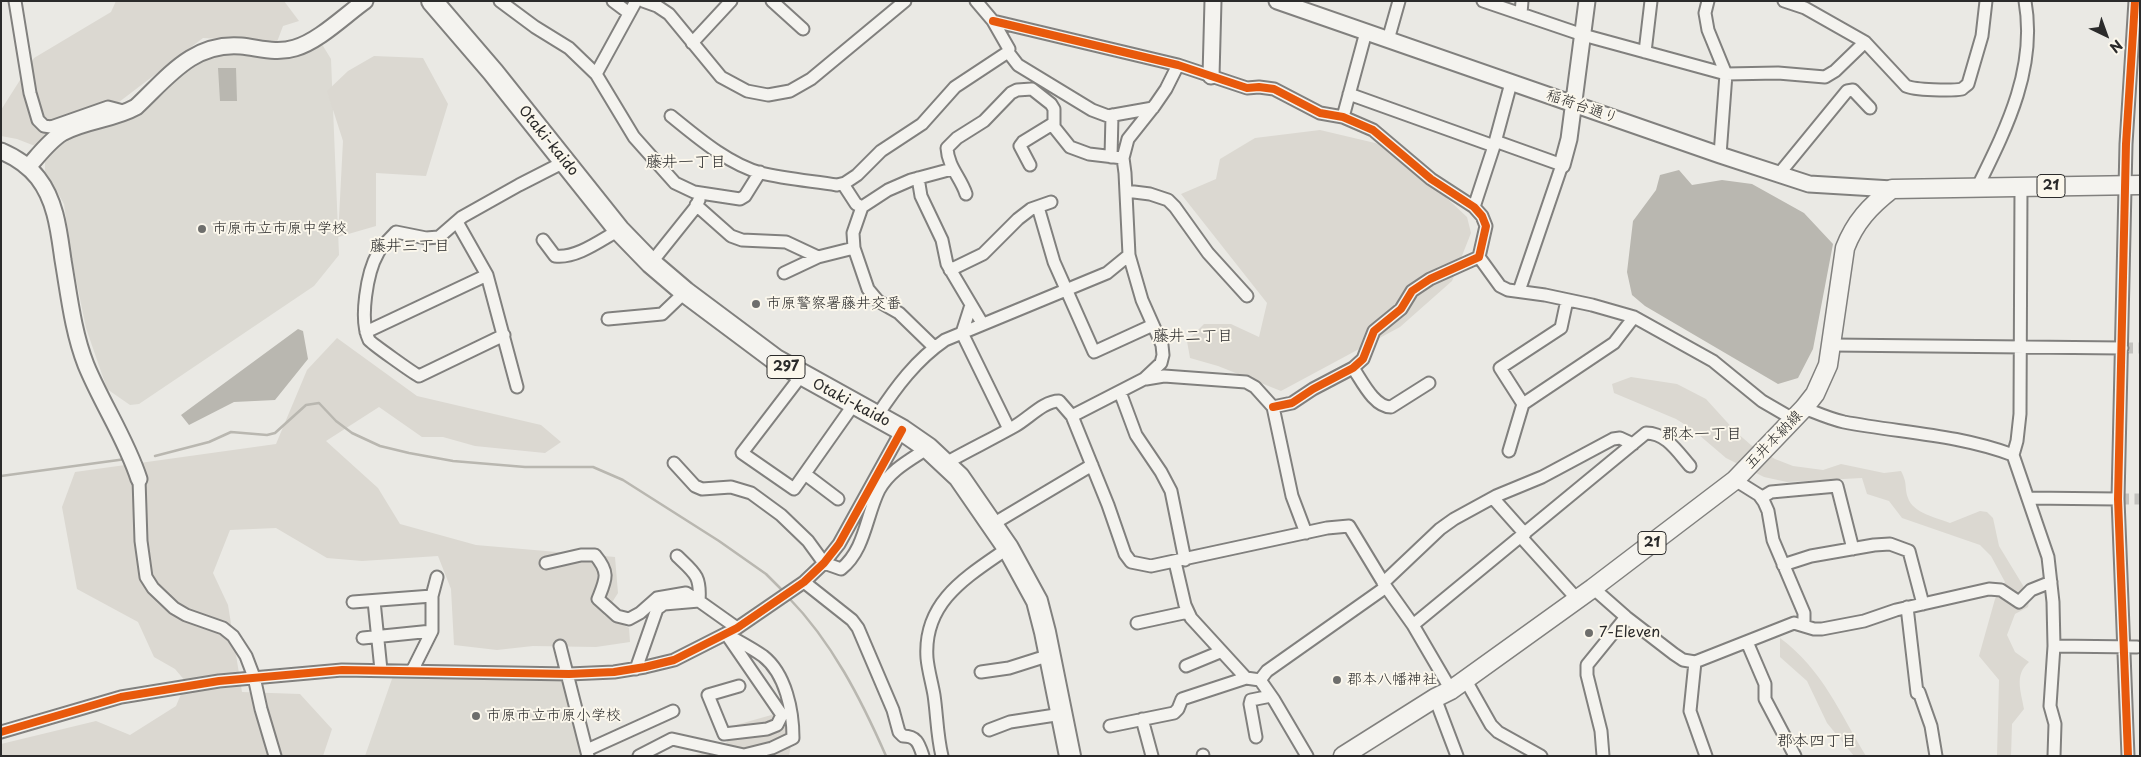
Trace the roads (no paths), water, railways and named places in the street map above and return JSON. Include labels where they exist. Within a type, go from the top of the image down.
[{"type":"highway","name":"Otaki-kaido","points":[[432,1],[493,72],[619,230],[651,263],[751,343],[801,376],[902,430],[928,448],[946,463],[974,496],[1008,548],[1037,601],[1070,756]]},
{"type":"main road","name":"21","points":[[1892,189],[2132,185]]},
{"type":"main road","name":"五井本納線","points":[[1343,756],[1434,698],[1450,690],[1593,588],[1735,480],[1799,414],[1815,394],[1828,365],[1845,248],[1849,237],[1862,216],[1892,189]]},
{"type":"street","points":[[15,1],[30,94],[38,120],[44,126],[51,127],[108,107],[127,112]]},
{"type":"street","points":[[28,167],[62,133],[127,112],[136,107],[194,55],[222,45],[244,46],[270,51],[293,49],[318,38],[365,1]]},
{"type":"street","points":[[500,1],[535,27],[569,48],[596,74],[634,137],[676,183],[694,192],[740,199],[746,196],[760,172]]},
{"type":"street","points":[[613,1],[629,13]]},
{"type":"street","points":[[596,74],[636,1]]},
{"type":"street","points":[[643,1],[657,6],[669,14],[721,78],[747,91],[768,94],[790,91],[811,79],[905,1]]},
{"type":"street","points":[[692,43],[731,1]]},
{"type":"street","points":[[772,1],[803,29]]},
{"type":"street","points":[[976,1],[993,21],[1009,49],[1008,52],[1018,64],[1092,110],[1108,116],[1153,108]]},
{"type":"street","points":[[1211,76],[1213,1]]},
{"type":"street","name":"稲荷台通り","points":[[1278,1],[1720,155],[1810,184],[1892,189]]},
{"type":"street","points":[[1388,40],[1400,1]]},
{"type":"street","points":[[1483,1],[1583,35],[1726,74],[1778,73],[1825,77],[1835,71],[1865,42]]},
{"type":"street","points":[[1521,14],[1522,1]]},
{"type":"street","points":[[1519,291],[1569,139],[1587,1]]},
{"type":"street","points":[[1645,52],[1651,1]]},
{"type":"street","points":[[1708,1],[1705,13],[1708,30],[1726,74],[1720,155]]},
{"type":"street","points":[[1784,1],[1805,8],[1865,42],[1885,66],[1906,86],[1912,89],[1962,89],[1968,84],[1982,36],[1986,1]]},
{"type":"street","points":[[1977,188],[2007,126],[2021,86],[2026,60],[2028,23],[2025,1]]},
{"type":"street","points":[[2128,756],[2118,500],[2122,348],[2132,185],[2135,1]]},
{"type":"street","points":[[993,21],[1178,65],[1248,88],[1274,89],[1320,113],[1342,117],[1373,130],[1431,179],[1474,207],[1482,216],[1486,226],[1479,257],[1500,286],[1508,290],[1567,300],[1634,317],[1713,361],[1762,401],[1799,414],[1954,438],[2013,454]]},
{"type":"street","points":[[1342,117],[1366,32]]},
{"type":"street","points":[[671,116],[702,141],[735,161],[760,172],[837,185],[843,184],[857,174],[881,151],[922,124],[955,87],[992,65],[1008,52]]},
{"type":"street","points":[[1117,158],[1128,139],[1166,89],[1178,65]]},
{"type":"street","points":[[1474,207],[1495,143],[1511,83]]},
{"type":"street","points":[[966,194],[964,186],[952,168],[946,148],[950,143],[984,121],[1011,93],[1017,90],[1032,89],[1051,104],[1054,109],[1054,127],[1070,147],[1089,154],[1117,158]]},
{"type":"street","points":[[1779,174],[1847,91],[1853,90],[1870,108]]},
{"type":"street","points":[[1349,94],[1562,165]]},
{"type":"street","points":[[1072,416],[1144,379],[1157,368],[1163,355],[1162,345],[1142,300],[1128,255],[1126,191],[1117,158],[1112,115]]},
{"type":"street","points":[[1030,164],[1020,146],[1023,142],[1054,123]]},
{"type":"street","points":[[1,150],[28,167],[39,179],[54,210],[72,318],[86,364],[133,460],[139,479],[146,577],[153,588],[174,608],[186,615],[224,628],[232,636],[246,656],[276,756]]},
{"type":"street","points":[[504,335],[419,376],[385,351],[375,346],[370,341],[366,332],[363,314],[372,266],[378,251],[396,232],[426,238],[439,237],[457,222],[518,185],[564,162]]},
{"type":"street","points":[[934,348],[899,313],[878,301],[868,289],[854,248],[853,233],[862,207],[888,190],[918,178],[952,168]]},
{"type":"street","points":[[918,178],[921,196],[942,240],[947,264],[982,323]]},
{"type":"street","points":[[843,184],[856,204],[862,207]]},
{"type":"street","points":[[2021,187],[2020,414],[2017,441],[2013,454],[2048,557],[2054,646],[2050,706],[2055,724],[2054,756]]},
{"type":"street","points":[[1126,191],[1150,194],[1168,200],[1208,253],[1247,296]]},
{"type":"street","points":[[651,263],[696,205],[701,193]]},
{"type":"street","points":[[950,270],[983,254],[1018,219],[1038,206],[1051,202]]},
{"type":"street","points":[[696,205],[731,236],[742,240],[786,242],[818,258]]},
{"type":"street","points":[[1038,206],[1054,262],[1094,352],[1153,325]]},
{"type":"street","points":[[457,222],[487,275],[517,387]]},
{"type":"street","points":[[543,240],[554,256],[561,257],[577,252],[619,230]]},
{"type":"street","points":[[784,273],[818,258],[854,248]]},
{"type":"street","points":[[877,416],[896,386],[944,340],[1107,272],[1128,255]]},
{"type":"street","points":[[1273,407],[1292,403],[1313,389],[1353,368],[1363,359],[1374,331],[1401,309],[1412,291],[1430,279],[1479,257]]},
{"type":"street","points":[[366,332],[487,275]]},
{"type":"street","points":[[608,320],[662,314],[685,292]]},
{"type":"street","points":[[1523,404],[1500,368],[1561,328],[1567,300]]},
{"type":"street","points":[[971,305],[962,334],[1009,429]]},
{"type":"street","points":[[1509,451],[1523,404],[1614,343],[1634,317]]},
{"type":"street","points":[[1832,345],[2122,348]]},
{"type":"street","points":[[1353,368],[1377,401],[1385,407],[1391,407],[1429,382]]},
{"type":"street","points":[[801,376],[742,453],[794,489],[854,404]]},
{"type":"street","points":[[1144,379],[1164,376],[1246,382],[1255,387],[1273,407],[1292,496],[1306,533]]},
{"type":"street","points":[[1120,392],[1136,435],[1161,472],[1171,491],[1188,612],[1220,652],[1246,678]]},
{"type":"street","points":[[946,463],[1009,429],[1053,401],[1060,402],[1072,416],[1108,505],[1125,554],[1131,562],[1151,566],[1343,525],[1350,526],[1384,585],[1413,625],[1450,690]]},
{"type":"street","points":[[1,732],[121,697],[219,681],[342,670],[569,674],[636,669],[674,660],[736,628],[804,582],[824,563],[839,544],[902,430]]},
{"type":"street","points":[[1413,625],[1646,433],[1657,433],[1666,439],[1690,466]]},
{"type":"street","points":[[1260,680],[1267,672],[1384,585],[1440,528],[1493,498],[1542,478],[1613,440],[1620,438],[1633,444]]},
{"type":"street","points":[[674,463],[695,486],[702,489],[731,487],[750,493],[781,515],[808,541],[824,563],[841,569],[850,561],[858,547],[879,490],[893,471],[928,448]]},
{"type":"street","points":[[993,524],[1092,465]]},
{"type":"street","points":[[805,474],[838,499]]},
{"type":"street","points":[[1735,480],[1761,498],[1768,511],[1774,540],[1804,612],[1804,625]]},
{"type":"street","points":[[1761,498],[1771,492],[1837,486],[1853,549]]},
{"type":"street","points":[[1493,498],[1523,536],[1578,599]]},
{"type":"street","points":[[2028,498],[2118,500]]},
{"type":"street","points":[[1783,565],[1812,556],[1890,544],[1909,551],[1922,604]]},
{"type":"street","points":[[942,756],[927,658],[928,630],[948,594],[957,584],[1008,548]]},
{"type":"street","points":[[546,563],[581,555],[595,555],[603,564],[606,574],[598,599],[617,616],[629,619],[640,613],[657,598],[686,593],[736,628]]},
{"type":"street","points":[[677,556],[694,571],[700,585],[699,602]]},
{"type":"street","points":[[412,671],[432,631],[432,596],[437,577]]},
{"type":"street","points":[[804,582],[852,620],[858,628],[893,710],[899,732],[903,736],[910,736],[919,743],[923,756]]},
{"type":"street","points":[[1593,588],[1626,617],[1683,660],[1695,662],[1794,623],[1814,629],[1822,629],[1864,621],[1907,607],[1989,589],[2001,590],[2019,602],[2031,590],[2051,582]]},
{"type":"street","points":[[353,602],[374,602],[432,596]]},
{"type":"street","points":[[374,602],[381,670]]},
{"type":"street","points":[[636,669],[657,609],[664,604],[699,602]]},
{"type":"street","points":[[1907,607],[1918,693],[1931,726],[1936,756]]},
{"type":"street","points":[[1137,623],[1188,612]]},
{"type":"street","points":[[1603,756],[1601,731],[1587,675],[1587,665],[1626,617]]},
{"type":"street","points":[[363,638],[432,631]]},
{"type":"street","points":[[726,634],[782,715],[777,725],[767,730],[724,734],[708,695],[739,686]]},
{"type":"street","points":[[639,756],[672,739],[744,755],[772,748],[792,738],[793,723],[788,697],[776,673],[764,657],[726,634]]},
{"type":"street","points":[[1747,642],[1765,684],[1765,699],[1795,756]]},
{"type":"street","points":[[560,646],[569,674],[587,753],[673,711]]},
{"type":"street","points":[[2054,646],[2137,646]]},
{"type":"street","points":[[1186,666],[1220,652]]},
{"type":"street","points":[[982,672],[1009,668],[1050,655]]},
{"type":"street","points":[[1695,662],[1690,710],[1706,756]]},
{"type":"street","points":[[1110,726],[1174,713],[1182,700],[1246,678],[1260,680],[1308,756]]},
{"type":"street","points":[[1465,679],[1491,725],[1498,732],[1541,756]]},
{"type":"street","points":[[1256,738],[1250,704],[1251,700],[1271,696]]},
{"type":"street","points":[[1434,698],[1457,756]]},
{"type":"street","points":[[989,730],[1010,722],[1062,714]]},
{"type":"street","points":[[1142,719],[1152,756]]},
{"type":"waterway","points":[[155,456],[209,442],[231,432],[267,435],[275,433],[306,405],[319,403],[336,421],[352,433],[380,446],[409,453],[453,461],[525,467],[593,467],[623,480],[719,541],[766,574],[783,591]]},
{"type":"waterway","points":[[1,476],[126,459]]},
{"type":"waterway","points":[[788,597],[804,614],[832,652],[856,693],[886,756]]},
{"type":"tunnel","points":[[2122,348],[2140,348]]},
{"type":"tunnel","points":[[2118,499],[2140,499]]},
{"type":"place","name":"市原市立市原中学校","points":[[202,229]]},
{"type":"place","name":"市原警察署藤井交番","points":[[756,304]]},
{"type":"place","name":"7-Eleven","points":[[1589,633]]},
{"type":"place","name":"郡本八幡神社","points":[[1337,680]]},
{"type":"place","name":"市原市立市原小学校","points":[[476,716]]},
{"type":"district","name":"藤井一丁目","points":[[686,163]]},
{"type":"district","name":"藤井三丁目","points":[[410,247]]},
{"type":"district","name":"藤井二丁目","points":[[1193,337]]},
{"type":"district","name":"郡本一丁目","points":[[1702,435]]},
{"type":"district","name":"郡本四丁目","points":[[1817,742]]}]
